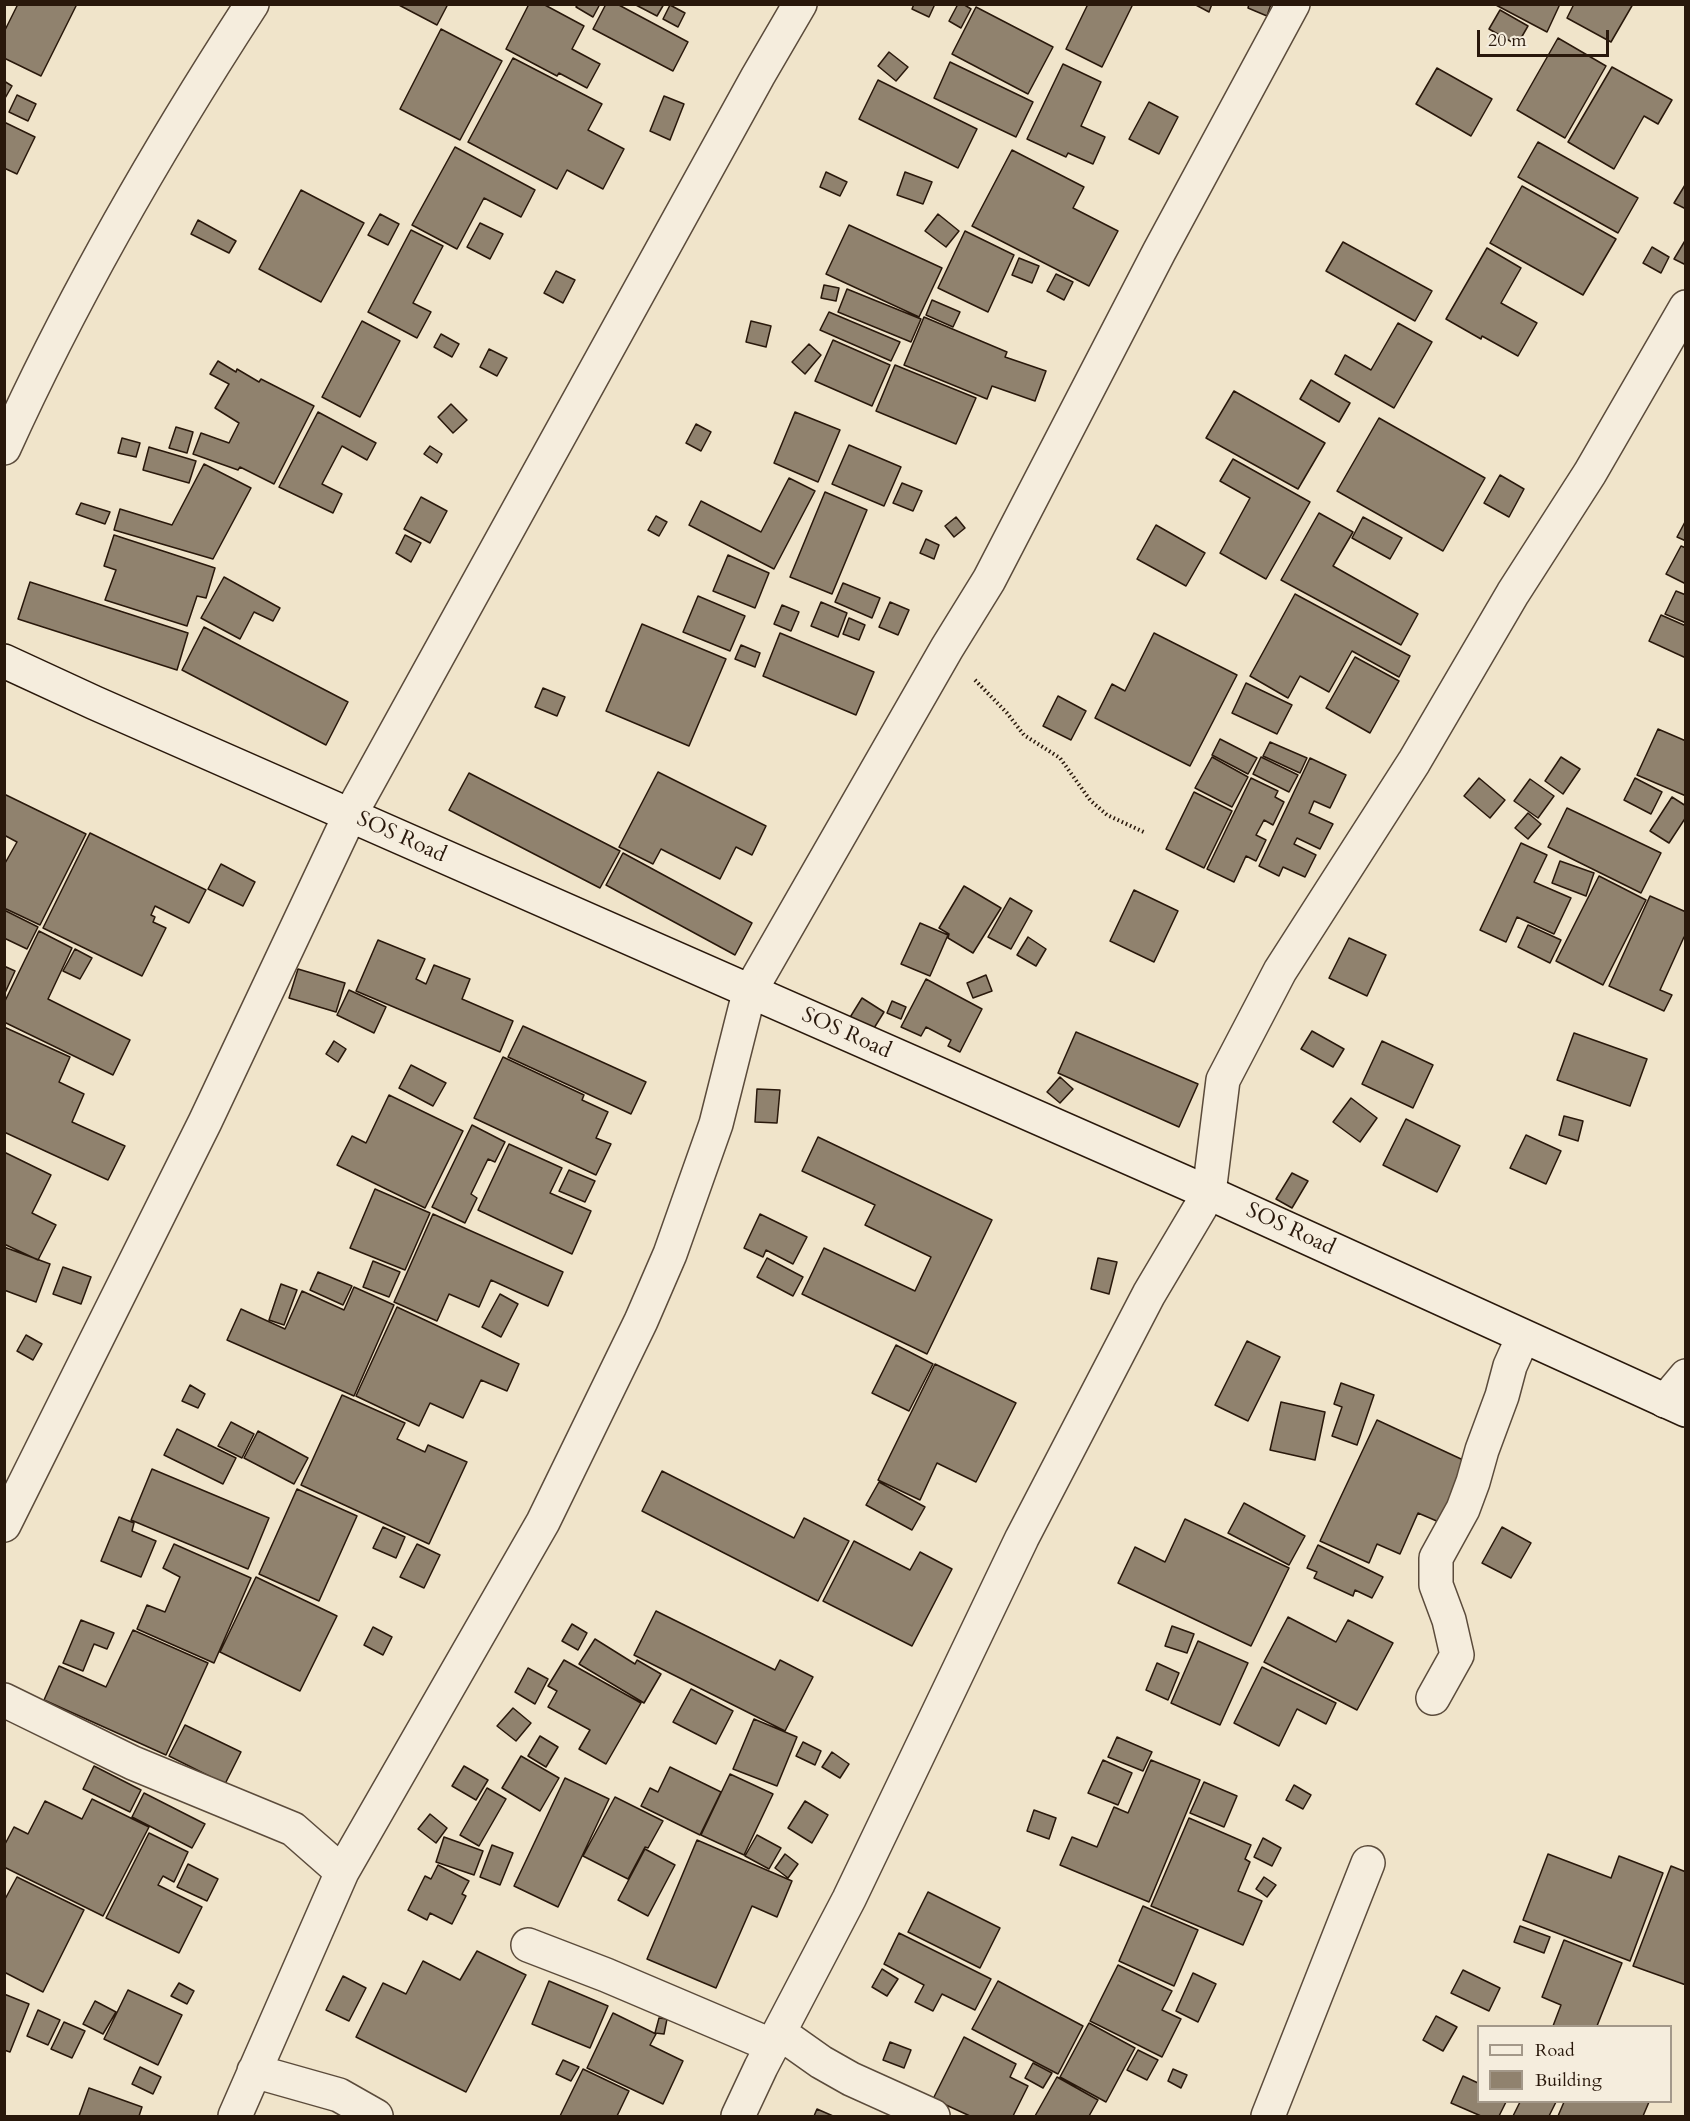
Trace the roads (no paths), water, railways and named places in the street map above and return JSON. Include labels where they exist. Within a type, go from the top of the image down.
[{"type":"street","points":[[4,448],[81,292],[158,157],[252,4]]},
{"type":"street","points":[[4,1526],[205,1122],[350,815],[800,4]]},
{"type":"street","points":[[235,2116],[342,1872],[543,1522],[641,1321],[670,1254],[716,1124],[750,993],[947,648],[989,580],[1159,252],[1293,4]]},
{"type":"street","points":[[738,2116],[849,1899],[1027,1528],[1149,1294],[1209,1193],[1223,1080],[1280,971],[1414,762],[1513,593],[1590,473],[1686,307]]},
{"type":"street","name":"SOS Road","points":[[4,661],[750,993],[1209,1193],[1675,1406]]},
{"type":"street","points":[[1433,1698],[1457,1654],[1449,1620],[1436,1585],[1436,1558],[1463,1509],[1510,1366],[1523,1337]]},
{"type":"street","points":[[1675,1406],[1686,1376]]},
{"type":"street","points":[[4,1700],[133,1763],[293,1830],[342,1872]]},
{"type":"street","points":[[1268,2116],[1368,1863]]},
{"type":"street","points":[[528,1945],[776,2039],[851,2079],[933,2116]]},
{"type":"street","points":[[254,2071],[339,2095],[376,2116]]}]
